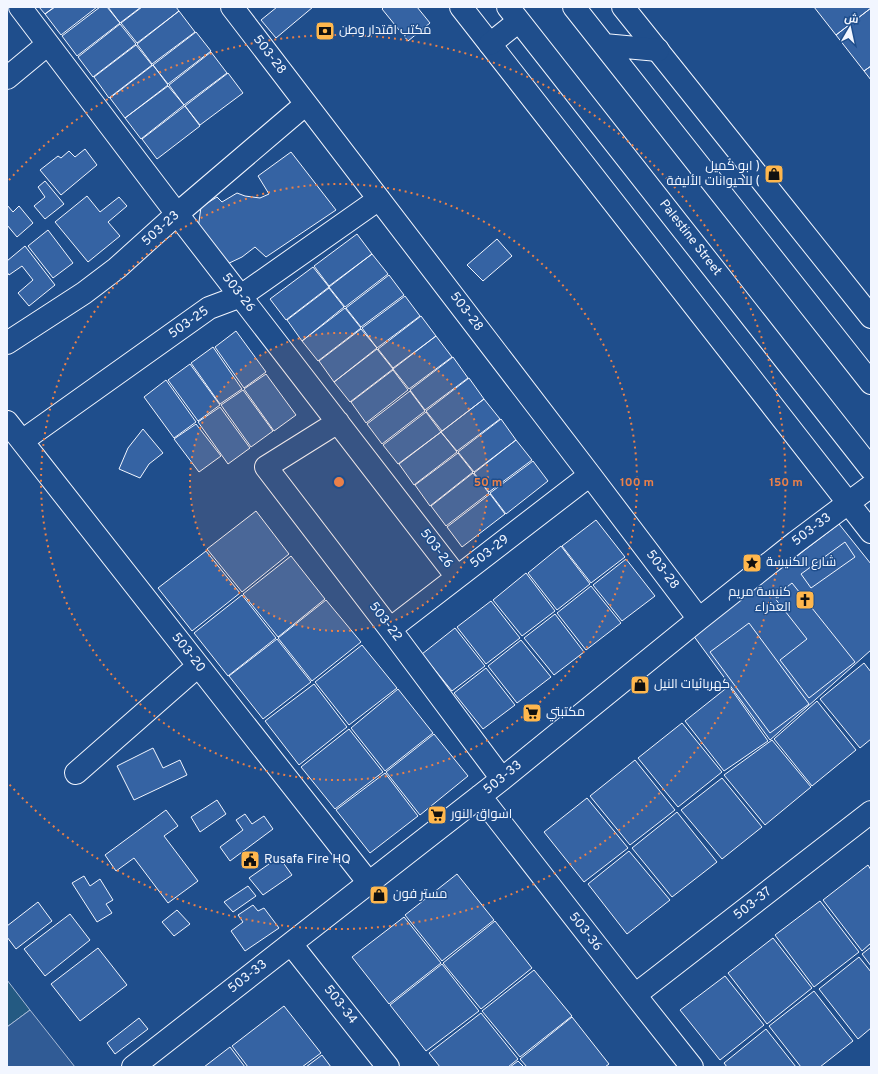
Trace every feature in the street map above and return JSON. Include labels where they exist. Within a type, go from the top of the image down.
[{"type":"street","name":"503-26","points":[[20,7],[177,214],[457,577]]},
{"type":"street","name":"503-28","points":[[232,7],[699,619]]},
{"type":"street","points":[[461,7],[871,532]]},
{"type":"street","points":[[574,7],[871,383]]},
{"type":"street","points":[[623,7],[871,317]]},
{"type":"street","points":[[490,44],[514,14]]},
{"type":"street","name":"Palestine Street","points":[[514,14],[871,469]]},
{"type":"street","points":[[7,78],[48,44]]},
{"type":"street","points":[[604,45],[658,50]]},
{"type":"street","name":"503-23","points":[[7,343],[84,293],[117,268],[177,214],[306,104]]},
{"type":"street","name":"503-25","points":[[22,441],[210,308],[241,296],[379,199]]},
{"type":"street","name":"503-20","points":[[7,422],[369,883]]},
{"type":"street","name":"503-22","points":[[338,422],[266,467],[502,779]]},
{"type":"street","name":"503-29","points":[[390,629],[590,475]]},
{"type":"street","name":"503-33","points":[[133,1067],[502,779],[796,542],[871,486]]},
{"type":"street","points":[[76,773],[198,666]]},
{"type":"street","name":"503-36","points":[[480,796],[634,995],[692,1067]]},
{"type":"street","name":"503-37","points":[[634,995],[871,812]]},
{"type":"street","name":"503-34","points":[[291,944],[388,1067]]},
{"type":"shaded area","points":[[7,980],[30,1010],[7,1027]]},
{"type":"shaded area","points":[[30,1010],[75,1067],[7,1067],[7,1027]]},
{"type":"building","points":[[39,7],[54,7],[45,14]]},
{"type":"building","points":[[55,7],[97,7],[61,35],[45,14]]},
{"type":"building","points":[[100,7],[107,7],[120,23],[77,56],[62,36]]},
{"type":"building","points":[[108,7],[141,7],[120,23]]},
{"type":"building","points":[[142,7],[176,7],[179,11],[137,43],[121,23]]},
{"type":"building","points":[[277,7],[313,7],[276,38],[261,20]]},
{"type":"building","points":[[384,7],[417,7],[430,23],[408,41],[382,9]]},
{"type":"building","points":[[814,7],[871,7],[871,8],[836,35]]},
{"type":"building","points":[[871,8],[871,66],[864,71],[836,35]]},
{"type":"building","points":[[179,11],[195,32],[152,64],[137,44]]},
{"type":"building","points":[[120,24],[136,44],[93,77],[78,57]]},
{"type":"building","points":[[196,32],[211,51],[168,84],[153,65]]},
{"type":"building","points":[[136,45],[152,65],[109,98],[94,77]]},
{"type":"building","points":[[211,52],[227,73],[184,105],[169,85]]},
{"type":"building","points":[[153,65],[168,85],[125,118],[110,98]]},
{"type":"building","points":[[871,66],[871,80],[864,71]]},
{"type":"building","points":[[228,73],[243,93],[200,125],[185,106]]},
{"type":"building","points":[[168,86],[184,105],[141,139],[125,118]]},
{"type":"building","points":[[185,106],[200,126],[157,159],[142,139]]},
{"type":"building","points":[[85,149],[97,165],[61,195],[40,170],[58,156],[61,158],[69,151],[75,157]]},
{"type":"building","points":[[291,152],[336,210],[266,257],[255,247],[242,257],[223,266],[198,229],[201,207],[217,197],[222,202],[237,193],[245,196],[260,198],[269,194],[258,176]]},
{"type":"building","points":[[45,181],[64,204],[45,219],[34,206],[45,197],[38,187]]},
{"type":"building","points":[[87,196],[100,212],[119,197],[127,206],[108,222],[120,236],[88,262],[55,222]]},
{"type":"building","points":[[7,205],[13,212],[19,206],[33,223],[17,237],[7,225]]},
{"type":"building","points":[[48,230],[73,263],[53,278],[28,246]]},
{"type":"building","points":[[357,234],[372,254],[329,286],[314,266]]},
{"type":"building","points":[[497,239],[512,256],[483,281],[467,265]]},
{"type":"building","points":[[25,246],[55,285],[29,306],[18,293],[33,280],[22,266],[9,275],[7,272],[7,261]]},
{"type":"building","points":[[372,254],[388,274],[345,307],[329,287]]},
{"type":"building","points":[[313,267],[329,287],[286,320],[270,299]]},
{"type":"building","points":[[389,275],[404,295],[361,327],[346,308]]},
{"type":"building","points":[[329,288],[344,307],[302,341],[287,320]]},
{"type":"building","points":[[405,296],[420,316],[377,348],[362,328]]},
{"type":"building","points":[[345,308],[361,328],[318,361],[302,341]]},
{"type":"building","points":[[421,316],[436,336],[393,368],[378,349]]},
{"type":"building","points":[[361,329],[377,348],[334,382],[319,361]]},
{"type":"building","points":[[236,331],[266,372],[244,388],[215,347]]},
{"type":"building","points":[[436,336],[452,357],[409,389],[393,369]]},
{"type":"building","points":[[213,347],[242,389],[220,404],[191,363]]},
{"type":"building","points":[[377,349],[393,369],[350,402],[334,382]]},
{"type":"building","points":[[453,357],[468,378],[425,410],[410,390]]},
{"type":"building","points":[[190,364],[220,405],[198,421],[168,380]]},
{"type":"building","points":[[393,370],[408,390],[366,423],[351,402]]},
{"type":"building","points":[[266,374],[296,415],[274,431],[244,389]]},
{"type":"building","points":[[469,378],[484,399],[442,431],[426,411]]},
{"type":"building","points":[[166,380],[196,422],[174,438],[144,397]]},
{"type":"building","points":[[243,390],[273,431],[251,447],[221,405]]},
{"type":"building","points":[[410,391],[425,411],[382,444],[367,424]]},
{"type":"building","points":[[484,399],[500,419],[457,451],[441,432]]},
{"type":"building","points":[[220,407],[250,448],[228,464],[198,422]]},
{"type":"building","points":[[426,412],[441,432],[398,464],[383,445]]},
{"type":"building","points":[[501,419],[516,440],[474,472],[458,452]]},
{"type":"building","points":[[196,424],[221,456],[199,472],[174,439]]},
{"type":"building","points":[[143,429],[163,453],[149,464],[140,478],[119,469],[128,448]]},
{"type":"building","points":[[441,432],[457,452],[414,485],[399,464]]},
{"type":"building","points":[[516,440],[532,460],[489,492],[474,473]]},
{"type":"building","points":[[458,453],[473,472],[430,506],[415,485]]},
{"type":"building","points":[[533,461],[548,481],[506,514],[490,493]]},
{"type":"building","points":[[473,473],[489,493],[446,526],[431,506]]},
{"type":"building","points":[[490,494],[505,514],[462,547],[447,527]]},
{"type":"building","points":[[256,511],[289,554],[242,592],[207,549]]},
{"type":"building","points":[[596,520],[625,557],[591,583],[562,546]]},
{"type":"building","name":"كنيسة مريم العذراء","points":[[839,524],[871,564],[871,650],[770,740],[693,635]]},
{"type":"building","points":[[845,542],[855,557],[811,588],[801,574]]},
{"type":"building","points":[[561,546],[590,584],[557,610],[528,573]]},
{"type":"building","points":[[206,551],[240,593],[192,631],[158,588]]},
{"type":"building","points":[[291,556],[325,599],[278,637],[243,594]]},
{"type":"building","points":[[626,559],[655,596],[622,621],[593,585]]},
{"type":"building","points":[[526,573],[555,611],[522,636],[493,600]]},
{"type":"building","points":[[792,583],[855,662],[809,698],[780,660],[807,639],[774,597]]},
{"type":"building","points":[[591,586],[621,623],[586,650],[557,613]]},
{"type":"building","points":[[242,595],[276,638],[228,676],[194,633]]},
{"type":"building","points":[[326,600],[361,642],[312,681],[278,638]]},
{"type":"building","points":[[491,601],[520,638],[486,664],[457,627]]},
{"type":"building","points":[[555,614],[584,652],[554,675],[524,638]]},
{"type":"building","points":[[749,623],[809,704],[770,733],[710,652]]},
{"type":"building","points":[[455,628],[485,666],[452,691],[422,654]]},
{"type":"building","points":[[277,639],[311,682],[263,719],[229,676]]},
{"type":"building","points":[[521,640],[551,677],[517,703],[488,666]]},
{"type":"building","points":[[362,645],[397,688],[349,725],[315,682]]},
{"type":"building","points":[[864,663],[871,672],[871,739],[860,748],[820,699]]},
{"type":"building","points":[[486,668],[515,705],[483,729],[454,693]]},
{"type":"building","points":[[314,684],[347,727],[299,765],[265,721]]},
{"type":"building","points":[[729,686],[768,741],[724,771],[685,721]]},
{"type":"building","points":[[398,689],[433,733],[385,771],[351,728]]},
{"type":"building","points":[[817,701],[856,750],[812,786],[774,739]]},
{"type":"building","points":[[682,723],[722,772],[678,807],[638,758]]},
{"type":"building","points":[[349,729],[383,772],[335,809],[301,767]]},
{"type":"building","points":[[434,734],[468,776],[420,815],[386,772]]},
{"type":"building","points":[[772,740],[811,787],[765,825],[724,775]]},
{"type":"building","points":[[153,748],[163,768],[180,760],[187,775],[134,800],[117,766]]},
{"type":"building","points":[[635,760],[675,810],[630,845],[590,796]]},
{"type":"building","points":[[385,773],[418,816],[370,853],[336,810]]},
{"type":"building","points":[[722,778],[762,827],[722,859],[681,810]]},
{"type":"building","points":[[587,798],[628,848],[584,882],[544,832]]},
{"type":"building","points":[[217,800],[226,814],[200,832],[191,817]]},
{"type":"building","points":[[166,810],[178,826],[164,836],[198,881],[168,903],[134,858],[116,871],[105,855]]},
{"type":"building","points":[[677,812],[717,862],[672,897],[632,848]]},
{"type":"building","points":[[245,814],[252,824],[264,816],[273,829],[230,861],[220,847],[243,830],[236,820]]},
{"type":"building","points":[[629,851],[670,900],[627,934],[588,884]]},
{"type":"building","points":[[279,857],[292,875],[263,895],[249,878]]},
{"type":"building","points":[[868,865],[871,870],[871,943],[862,951],[823,900]]},
{"type":"building","points":[[457,874],[494,920],[442,961],[405,915]]},
{"type":"building","points":[[84,876],[90,886],[100,879],[113,900],[106,904],[112,913],[97,922],[72,883]]},
{"type":"building","points":[[248,886],[256,896],[233,912],[224,902]]},
{"type":"building","points":[[820,901],[859,952],[814,987],[775,935]]},
{"type":"building","points":[[38,902],[52,921],[16,949],[7,937],[7,926]]},
{"type":"building","points":[[253,905],[258,911],[264,908],[279,928],[245,951],[231,931],[243,922],[238,915]]},
{"type":"building","points":[[177,910],[190,924],[174,936],[162,922]]},
{"type":"building","points":[[70,914],[90,940],[45,976],[24,949]]},
{"type":"building","points":[[404,917],[441,963],[389,1004],[352,957]]},
{"type":"building","points":[[495,921],[532,968],[481,1009],[443,963]]},
{"type":"building","points":[[773,938],[812,988],[767,1024],[728,973]]},
{"type":"building","points":[[871,947],[871,966],[862,954]]},
{"type":"building","points":[[98,948],[127,985],[80,1021],[51,984]]},
{"type":"building","points":[[859,957],[871,972],[871,1028],[858,1039],[819,989]]},
{"type":"building","points":[[442,964],[479,1011],[426,1051],[390,1005]]},
{"type":"building","points":[[534,970],[572,1016],[520,1057],[482,1011]]},
{"type":"building","points":[[725,976],[764,1025],[720,1060],[680,1010]]},
{"type":"building","points":[[814,991],[853,1041],[820,1067],[801,1067],[769,1026]]},
{"type":"building","points":[[284,1006],[321,1053],[302,1067],[248,1067],[232,1046]]},
{"type":"building","points":[[481,1013],[518,1059],[508,1067],[440,1067],[429,1053]]},
{"type":"building","points":[[572,1017],[609,1064],[605,1067],[527,1067],[520,1059]]},
{"type":"building","points":[[139,1018],[148,1029],[115,1054],[107,1043]]},
{"type":"building","points":[[766,1029],[796,1067],[727,1067],[724,1063]]},
{"type":"building","points":[[230,1047],[245,1067],[204,1067]]},
{"type":"building","points":[[322,1055],[331,1067],[306,1067]]},
{"type":"building","points":[[518,1061],[524,1067],[510,1067]]},
{"type":"place","name":"مكتب اقتدار وطن","points":[[325,31]]},
{"type":"place","name":"ابو كُميل ) للحيوانات الأليفة (","points":[[774,174]]},
{"type":"place","name":"شارع الكنيسة","points":[[752,563]]},
{"type":"place","name":"كنيسة مريم العذراء","points":[[805,600]]},
{"type":"place","name":"كهربائيات النيل","points":[[640,685]]},
{"type":"place","name":"مكتبتي","points":[[532,713]]},
{"type":"place","name":"اسواق النور","points":[[437,815]]},
{"type":"place","name":"Rusafa Fire HQ","points":[[250,860]]},
{"type":"place","name":"مستر فون","points":[[379,895]]}]
